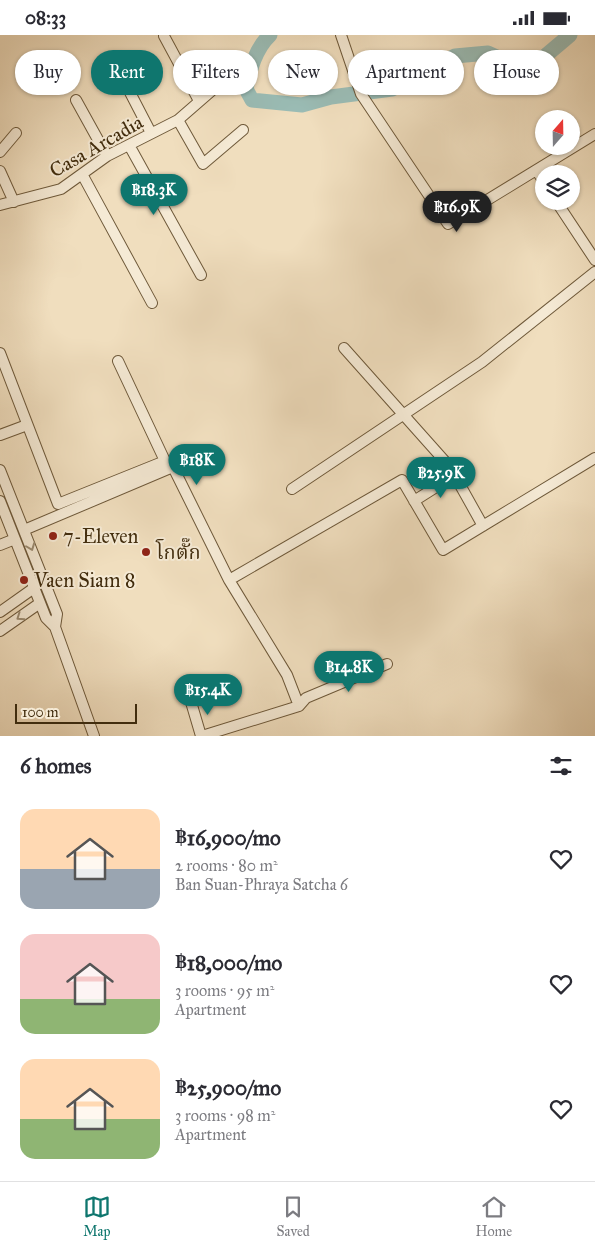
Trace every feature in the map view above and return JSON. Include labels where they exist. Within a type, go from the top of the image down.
[{"type":"street","points":[[341,35],[357,84],[365,100],[448,224],[535,172]]},
{"type":"street","points":[[164,36],[199,101]]},
{"type":"street","points":[[131,95],[151,133]]},
{"type":"street","name":"Casa Arcadia","points":[[0,205],[61,189],[107,156],[178,120],[206,95]]},
{"type":"street","points":[[76,100],[107,156]]},
{"type":"street","points":[[178,120],[203,164],[243,130]]},
{"type":"street","points":[[0,152],[16,133]]},
{"type":"street","points":[[546,165],[595,134]]},
{"type":"street","points":[[129,145],[201,275]]},
{"type":"street","points":[[0,171],[14,202]]},
{"type":"street","points":[[82,174],[152,303]]},
{"type":"street","points":[[562,210],[595,260]]},
{"type":"street","points":[[292,489],[482,362],[595,271]]},
{"type":"street","points":[[344,348],[450,467],[482,526]]},
{"type":"street","points":[[0,353],[3,369],[58,504],[166,461],[118,361]]},
{"type":"street","points":[[0,435],[27,425]]},
{"type":"street","points":[[229,580],[402,480],[443,551],[595,458]]},
{"type":"street","points":[[24,530],[173,467],[229,580],[287,675],[299,706]]},
{"type":"street","points":[[0,469],[57,614],[55,627],[94,736]]},
{"type":"street","points":[[414,501],[455,475]]},
{"type":"street","points":[[0,501],[46,619],[55,627]]},
{"type":"street","points":[[7,518],[18,514]]},
{"type":"street","points":[[0,545],[15,539]]},
{"type":"street","points":[[0,612],[34,587]]},
{"type":"street","points":[[0,631],[40,603]]},
{"type":"street","points":[[191,702],[202,736],[299,706],[306,698],[387,664]]},
{"type":"waterway","points":[[270,35],[257,53],[251,67],[246,89],[252,100],[302,105],[331,97],[392,89],[455,56],[488,53],[516,66],[544,57],[570,35]]},
{"type":"place","name":"7-Eleven","points":[[53,536]]},
{"type":"place","name":"โกตั๊ก","points":[[146,552]]},
{"type":"place","name":"Vaen Siam 8","points":[[24,580]]}]
